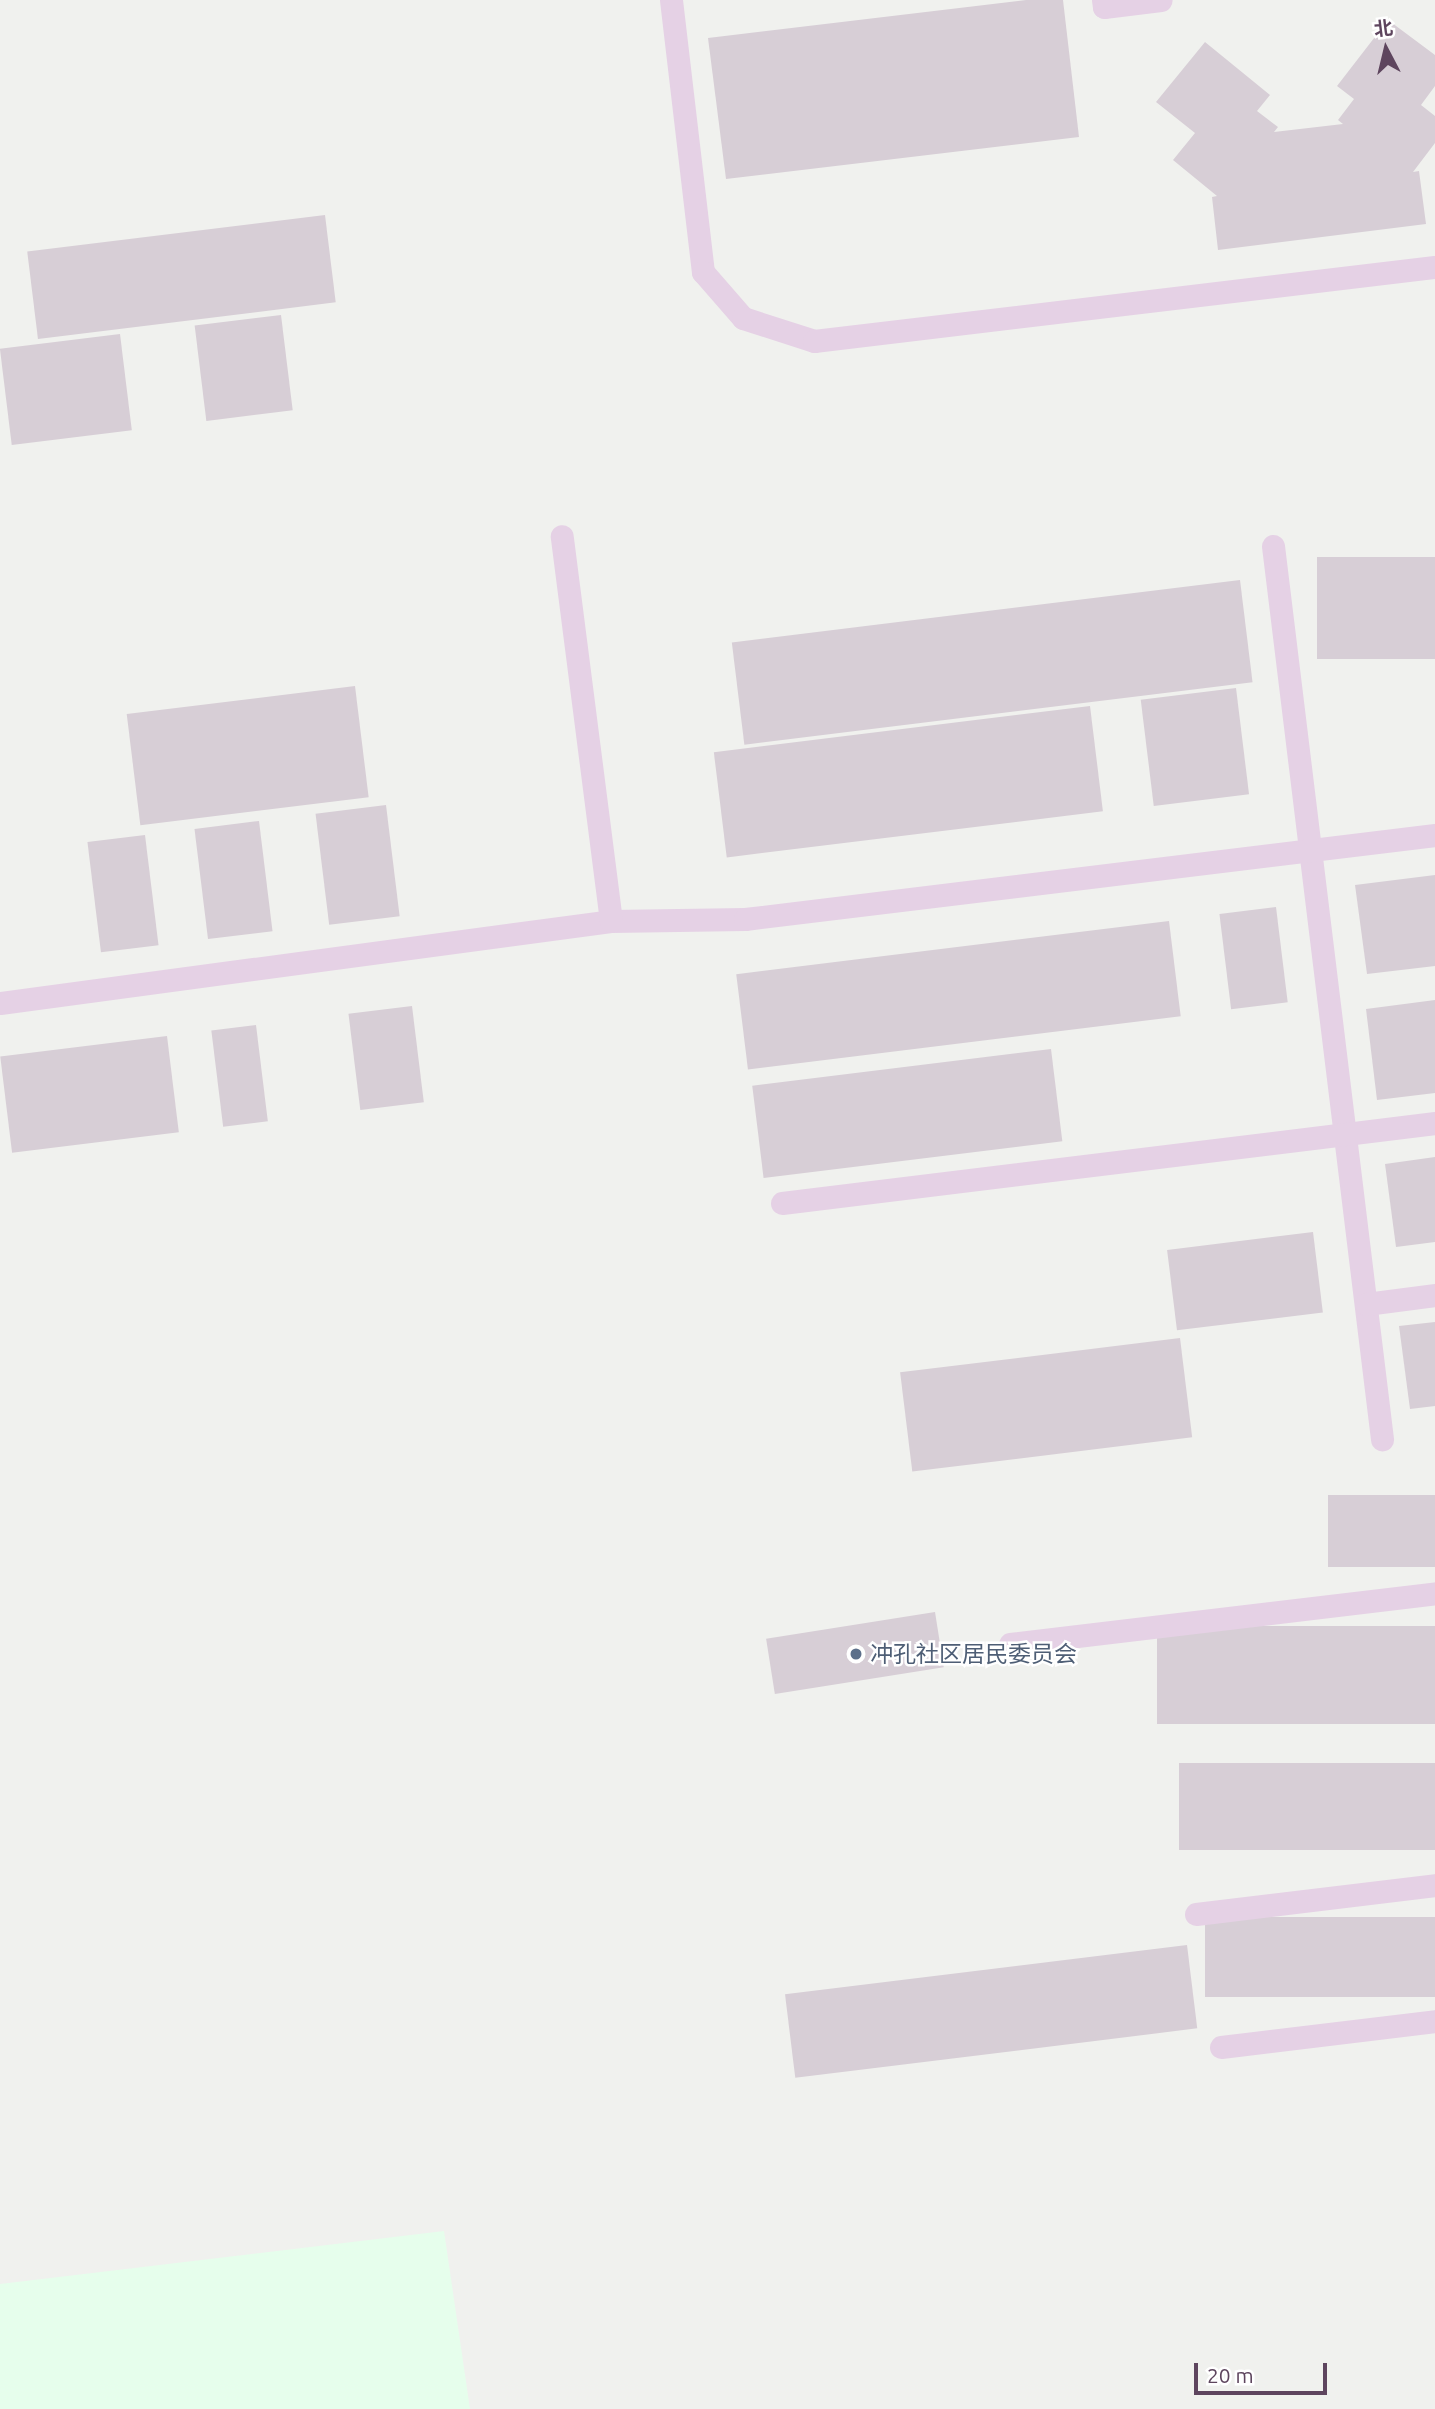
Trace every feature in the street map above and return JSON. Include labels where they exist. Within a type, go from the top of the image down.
[{"type":"lane","points":[[671,0],[704,272],[743,318],[814,341],[1435,267]]},
{"type":"lane","points":[[1103,0],[1104,7],[1161,0]]},
{"type":"lane","points":[[562,536],[611,921]]},
{"type":"lane","points":[[1273,546],[1382,1440]]},
{"type":"lane","points":[[0,1003],[611,921],[745,919],[1435,835]]},
{"type":"lane","points":[[782,1203],[1435,1123]]},
{"type":"lane","points":[[1366,1304],[1435,1295]]},
{"type":"lane","points":[[1010,1644],[1435,1592]]},
{"type":"lane","points":[[1196,1914],[1435,1885]]},
{"type":"lane","points":[[1220,2047],[1435,2021]]},
{"type":"shaded area","points":[[444,2231],[470,2409],[0,2409],[0,2284]]},
{"type":"building","points":[[1026,0],[1063,0],[1079,137],[726,179],[708,38]]},
{"type":"building","points":[[1388,20],[1435,55],[1435,86],[1421,105],[1435,116],[1435,143],[1413,172],[1419,171],[1426,224],[1218,250],[1212,197],[1217,196],[1173,160],[1195,133],[1156,102],[1205,42],[1270,95],[1257,111],[1278,127],[1274,132],[1343,124],[1338,120],[1354,99],[1337,86]]},
{"type":"building","points":[[325,215],[336,302],[38,339],[27,252]]},
{"type":"building","points":[[281,315],[293,410],[206,421],[195,326]]},
{"type":"building","points":[[120,334],[132,430],[12,445],[0,349]]},
{"type":"building","points":[[1317,557],[1435,557],[1435,659],[1317,659]]},
{"type":"building","points":[[1240,580],[1253,682],[744,745],[732,642]]},
{"type":"building","points":[[355,686],[369,797],[140,825],[127,714]]},
{"type":"building","points":[[1236,688],[1249,794],[1154,806],[1141,700]]},
{"type":"building","points":[[1090,706],[1103,811],[727,857],[714,752]]},
{"type":"building","points":[[386,805],[400,916],[329,925],[316,814]]},
{"type":"building","points":[[259,821],[273,931],[208,939],[194,829]]},
{"type":"building","points":[[145,835],[159,945],[101,952],[87,842]]},
{"type":"building","points":[[1435,875],[1435,966],[1367,974],[1355,885]]},
{"type":"building","points":[[1276,907],[1288,1002],[1231,1009],[1219,914]]},
{"type":"building","points":[[1169,921],[1181,1016],[748,1069],[736,974]]},
{"type":"building","points":[[1435,1000],[1435,1093],[1377,1100],[1366,1009]]},
{"type":"building","points":[[412,1006],[424,1102],[360,1110],[348,1014]]},
{"type":"building","points":[[256,1025],[268,1121],[223,1127],[211,1030]]},
{"type":"building","points":[[167,1036],[179,1132],[12,1153],[0,1056]]},
{"type":"building","points":[[1051,1049],[1062,1141],[764,1178],[752,1086]]},
{"type":"building","points":[[1435,1157],[1435,1242],[1396,1247],[1385,1164]]},
{"type":"building","points":[[1313,1232],[1323,1312],[1177,1330],[1167,1250]]},
{"type":"building","points":[[1435,1322],[1435,1406],[1410,1409],[1399,1326]]},
{"type":"building","points":[[1180,1338],[1192,1437],[912,1472],[900,1372]]},
{"type":"building","points":[[1328,1495],[1435,1495],[1435,1567],[1328,1567]]},
{"type":"building","points":[[935,1612],[944,1667],[775,1694],[766,1639]]},
{"type":"building","points":[[1157,1626],[1435,1626],[1435,1724],[1157,1724]]},
{"type":"building","points":[[1179,1763],[1435,1763],[1435,1850],[1179,1850]]},
{"type":"building","points":[[1205,1917],[1435,1917],[1435,1997],[1205,1997]]},
{"type":"building","points":[[1187,1945],[1197,2028],[795,2078],[785,1994]]},
{"type":"place","name":"冲孔社区居民委员会","points":[[856,1654]]}]
